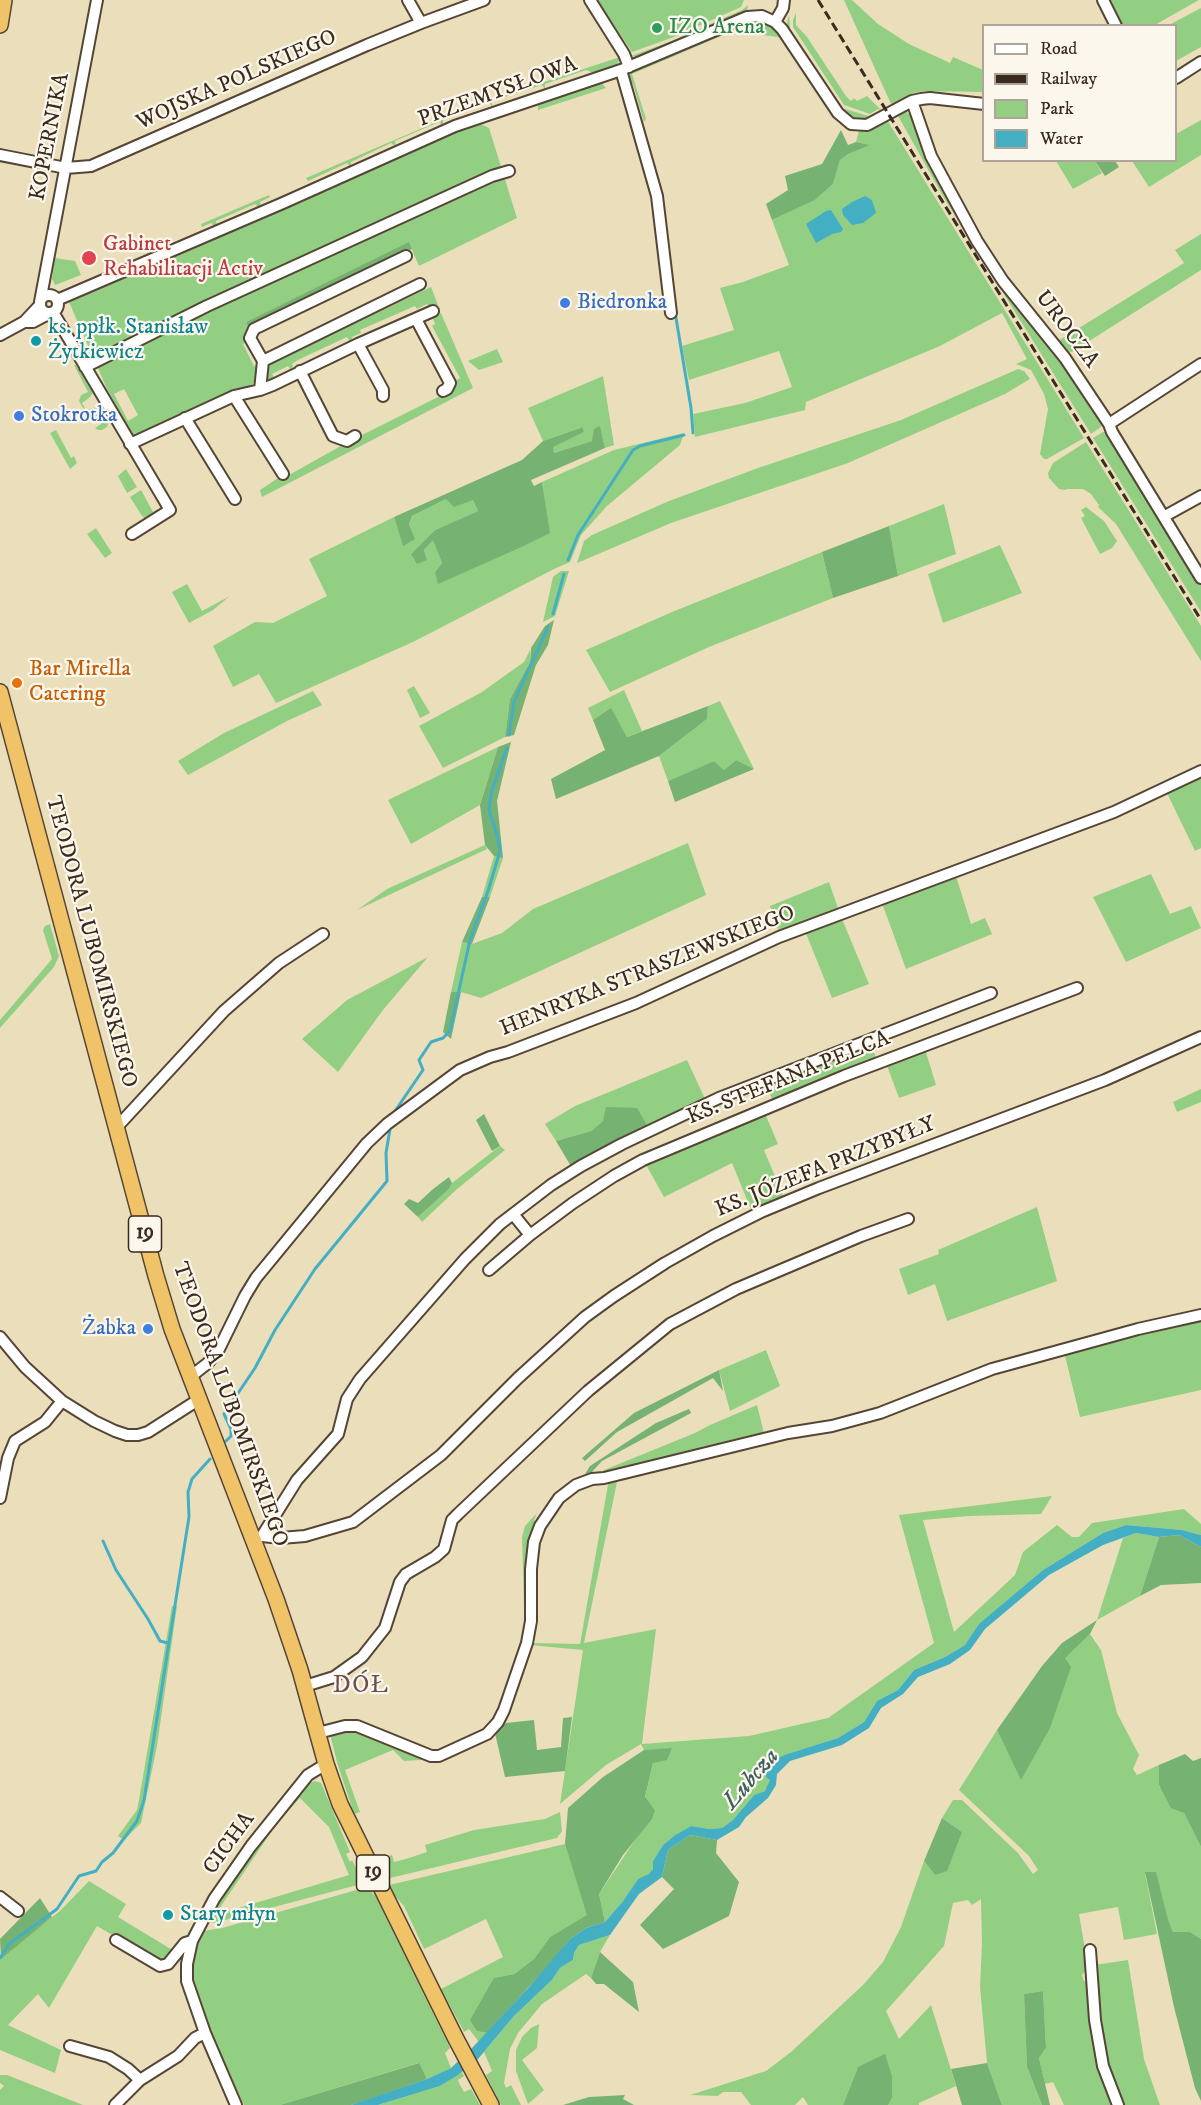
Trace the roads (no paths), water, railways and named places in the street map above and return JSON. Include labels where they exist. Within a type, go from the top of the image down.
[{"type":"highway","points":[[0,25],[4,0]]},
{"type":"highway","name":"TEODORA LUBOMIRSKIEGO","points":[[0,692],[156,1276],[190,1377],[258,1538],[340,1804],[454,2037],[491,2105]]},
{"type":"street","name":"KOPERNIKA","points":[[40,303],[97,0]]},
{"type":"street","points":[[408,0],[421,22]]},
{"type":"street","name":"WOJSKA POLSKIEGO","points":[[0,155],[66,168],[93,165],[421,22],[484,0]]},
{"type":"street","points":[[590,0],[624,54],[625,68],[657,196],[670,313]]},
{"type":"street","points":[[784,0],[783,8],[775,22],[848,123],[856,126],[867,125],[912,101],[930,98],[982,104]]},
{"type":"street","points":[[1103,0],[1115,24]]},
{"type":"street","name":"PRZEMYSŁOWA","points":[[55,298],[283,203],[455,126],[625,68],[747,17],[758,15],[775,22]]},
{"type":"street","points":[[1177,77],[1201,62]]},
{"type":"street","name":"UROCZA","points":[[912,101],[931,156],[977,241],[1003,281],[1065,358],[1109,424],[1201,578]]},
{"type":"street","points":[[85,367],[207,306],[492,176],[509,171]]},
{"type":"street","points":[[260,390],[263,361],[250,338],[254,329],[406,256]]},
{"type":"street","points":[[24,322],[33,322],[52,313],[58,305],[45,282]]},
{"type":"street","points":[[263,361],[420,284]]},
{"type":"street","points":[[0,335],[24,322],[44,297],[55,298]]},
{"type":"street","points":[[40,303],[42,310],[52,313],[170,510],[132,534]]},
{"type":"street","points":[[130,444],[234,396],[260,390],[433,311]]},
{"type":"street","points":[[416,319],[450,383],[443,391]]},
{"type":"street","points":[[358,344],[383,396]]},
{"type":"street","points":[[1109,424],[1201,364]]},
{"type":"street","points":[[300,371],[333,436],[347,441],[355,436]]},
{"type":"street","points":[[234,396],[283,474]]},
{"type":"street","points":[[185,418],[234,499]]},
{"type":"street","points":[[1165,516],[1201,496]]},
{"type":"street","name":"HENRYKA STRASZEWSKIEGO","points":[[190,1377],[208,1363],[219,1349],[244,1296],[256,1278],[367,1143],[387,1124],[460,1070],[636,1003],[779,937],[1114,812],[1201,771]]},
{"type":"street","points":[[116,1128],[224,1011],[279,963],[323,934]]},
{"type":"street","name":"KS. STEFANA PELCA","points":[[489,1270],[573,1203],[643,1160],[844,1076],[1077,988]]},
{"type":"street","name":"KS. STEFANA PELCA","points":[[258,1538],[297,1480],[338,1434],[348,1399],[360,1379],[465,1259],[513,1214],[581,1166],[684,1114],[770,1078],[991,993]]},
{"type":"street","name":"KS. JÓZEFA PRZYBYŁY","points":[[258,1538],[305,1536],[353,1522],[441,1455],[518,1378],[585,1317],[657,1268],[713,1236],[761,1212],[819,1188],[1105,1080],[1201,1037]]},
{"type":"street","points":[[513,1214],[531,1235]]},
{"type":"street","points":[[305,1686],[334,1677],[362,1657],[384,1628],[400,1582],[406,1574],[444,1549],[452,1520],[588,1391],[670,1324],[736,1289],[861,1236],[908,1219]]},
{"type":"street","points":[[318,1733],[345,1726],[357,1726],[431,1756],[439,1756],[487,1734],[498,1722],[504,1710],[527,1643],[531,1621],[531,1569],[534,1542],[540,1527],[559,1498],[576,1485],[592,1479],[777,1436],[832,1426],[880,1413],[992,1369],[1138,1329],[1201,1315]]},
{"type":"street","points":[[0,1337],[25,1367],[62,1401],[94,1421],[127,1435],[138,1435],[159,1426],[198,1400]]},
{"type":"street","points":[[0,1498],[8,1458],[15,1441],[45,1422],[62,1401]]},
{"type":"street","name":"CICHA","points":[[236,2105],[205,2033],[188,1981],[187,1964],[192,1941],[214,1899],[251,1846],[308,1775],[326,1764]]},
{"type":"street","points":[[0,1897],[18,1911]]},
{"type":"street","points":[[116,1940],[160,1966],[168,1964],[185,1943],[192,1941]]},
{"type":"street","points":[[1090,1950],[1095,2020],[1103,2066],[1118,2105]]},
{"type":"street","points":[[115,2105],[140,2080],[178,2056],[195,2038],[205,2033]]},
{"type":"street","points":[[70,2046],[109,2057],[140,2080]]},
{"type":"water","points":[[865,196],[872,200],[876,213],[863,223],[852,225],[843,215],[842,209]]},
{"type":"water","points":[[831,210],[843,229],[816,243],[806,224]]},
{"type":"water","points":[[1126,1525],[1182,1530],[1201,1535],[1201,1547],[1179,1535],[1159,1537],[1136,1533],[1103,1545],[1049,1575],[985,1629],[970,1650],[950,1664],[918,1677],[903,1694],[881,1708],[869,1728],[842,1745],[790,1761],[777,1774],[776,1785],[768,1798],[746,1817],[739,1827],[717,1840],[690,1835],[668,1850],[662,1877],[639,1894],[610,1935],[579,1945],[573,1960],[560,1968],[552,1980],[514,2016],[478,2059],[458,2075],[440,2086],[378,2105],[351,2105],[427,2079],[451,2068],[529,1987],[570,1939],[586,1928],[605,1922],[638,1879],[649,1874],[653,1869],[653,1861],[663,1845],[675,1835],[691,1826],[709,1829],[722,1828],[733,1820],[754,1795],[765,1791],[770,1780],[766,1777],[766,1773],[772,1761],[838,1738],[864,1722],[877,1701],[898,1690],[914,1670],[945,1657],[965,1645],[979,1624],[1043,1570],[1103,1533]]},
{"type":"waterway","points":[[675,312],[693,433]]},
{"type":"waterway","points":[[568,560],[578,535],[633,450],[640,446],[684,435]]},
{"type":"waterway","points":[[553,614],[564,574]]},
{"type":"waterway","points":[[509,735],[514,702],[548,627]]},
{"type":"waterway","points":[[393,1114],[423,1070],[419,1060],[431,1042],[443,1038],[450,1031],[470,940],[500,851],[489,810],[491,793],[507,748]]},
{"type":"waterway","points":[[226,1441],[231,1436],[231,1429],[224,1414],[255,1368],[275,1330],[315,1269],[387,1181],[386,1153],[390,1129]]},
{"type":"waterway","points":[[0,1958],[9,1944],[57,1909],[79,1876],[96,1871],[137,1821],[144,1800],[189,1517],[188,1492],[192,1479],[210,1459]]},
{"type":"waterway","points":[[103,1541],[116,1570],[160,1641],[168,1643]]},
{"type":"railway","points":[[818,0],[1201,620]]},
{"type":"place","name":"IZO Arena","points":[[657,28]]},
{"type":"place","name":"Gabinet Rehabilitacji Activ","points":[[89,258]]},
{"type":"place","name":"Biedronka","points":[[565,303]]},
{"type":"place","name":"ks. ppłk. Stanisław Żytkiewicz","points":[[36,341]]},
{"type":"place","name":"Stokrotka","points":[[19,416]]},
{"type":"place","name":"Bar Mirella Catering","points":[[17,683]]},
{"type":"place","name":"Żabka","points":[[148,1329]]},
{"type":"place","name":"Stary młyn","points":[[168,1915]]},
{"type":"district","name":"DÓŁ","points":[[361,1687]]},
{"type":"water label","name":"Lubcza","points":[[752,1780]]}]
